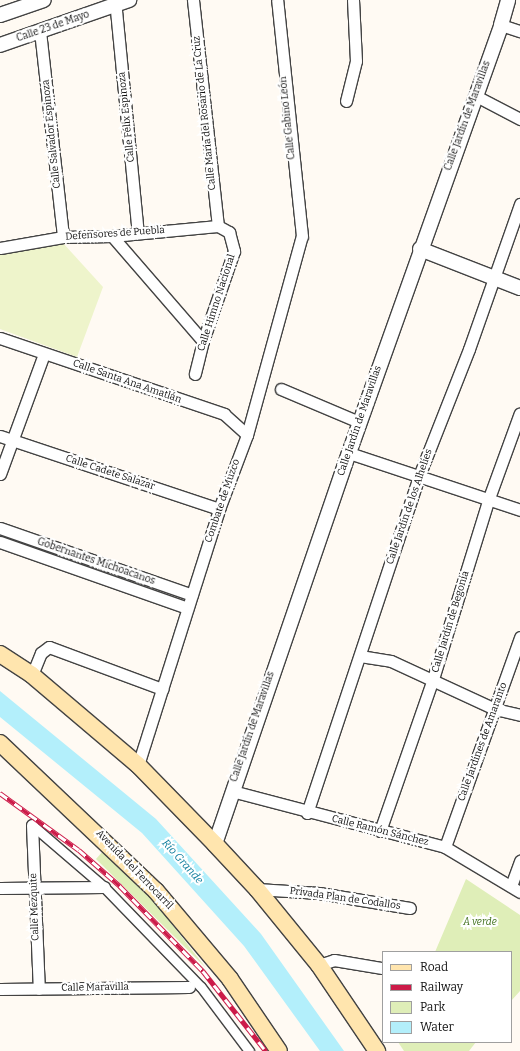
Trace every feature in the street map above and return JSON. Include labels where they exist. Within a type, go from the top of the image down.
[{"type":"main road","points":[[0,654],[32,675],[138,765],[215,844],[257,889],[319,966],[377,1051]]},
{"type":"main road","name":"Avenida del Ferrocarril","points":[[0,743],[156,891],[230,978],[279,1051]]},
{"type":"street","name":"Calle 23 de Mayo","points":[[0,45],[115,2],[129,0]]},
{"type":"street","name":"Calle María del Rosario de La Cruz","points":[[193,0],[218,226]]},
{"type":"street","name":"Calle Gabino León","points":[[277,0],[302,236]]},
{"type":"street","points":[[346,101],[356,61],[353,0]]},
{"type":"street","name":"Calle Jardín de Maravillas","points":[[215,844],[359,422],[476,96],[501,25],[508,0]]},
{"type":"street","points":[[0,15],[40,1]]},
{"type":"street","name":"Calle Félix Espinoza","points":[[115,2],[138,233]]},
{"type":"street","points":[[501,25],[520,31]]},
{"type":"street","name":"Calle Salvador Espinoza","points":[[40,31],[63,237]]},
{"type":"street","points":[[476,96],[520,119]]},
{"type":"street","name":"Calle Jardín de los Alhelies","points":[[307,813],[419,476],[469,349],[520,204]]},
{"type":"street","name":"Calle Himno Nacional","points":[[195,374],[203,341],[234,251],[229,232],[218,226]]},
{"type":"street","name":"Defensores de Puebla","points":[[0,248],[63,237],[112,236],[218,226]]},
{"type":"street","points":[[112,236],[203,341]]},
{"type":"street","name":"Combate de Muzco","points":[[138,765],[219,509],[247,435],[302,236]]},
{"type":"street","points":[[420,249],[520,288]]},
{"type":"street","name":"Calle Santa Ana Amatlán","points":[[0,338],[224,414],[247,435]]},
{"type":"street","points":[[0,474],[11,440],[44,354]]},
{"type":"street","points":[[281,389],[359,422]]},
{"type":"street","name":"Calle Jardín de Begonia","points":[[380,831],[432,682],[489,498],[520,413]]},
{"type":"street","name":"Calle Cadete Salazar","points":[[0,436],[219,509]]},
{"type":"street","points":[[349,453],[489,498],[520,510]]},
{"type":"street","name":"Gobernantes Michoacanos","points":[[0,528],[192,595]]},
{"type":"street","name":"Gobernantes Michoacanos","points":[[0,542],[188,608]]},
{"type":"street","name":"Calle Jardines de Amaranto","points":[[445,847],[520,637]]},
{"type":"street","points":[[32,675],[41,653],[49,646],[162,690]]},
{"type":"street","points":[[360,656],[391,661],[432,682],[495,709],[520,715]]},
{"type":"street","name":"Calle Ramón Sánchez","points":[[232,791],[307,813],[445,847],[516,889]]},
{"type":"street","points":[[32,825],[104,887],[201,987],[249,1051]]},
{"type":"street","name":"Calle Mezquite","points":[[32,825],[38,989]]},
{"type":"street","points":[[516,889],[520,861]]},
{"type":"street","points":[[0,888],[104,887]]},
{"type":"street","name":"Privada Plan de Codallos","points":[[257,889],[319,893],[410,908]]},
{"type":"street","points":[[319,966],[334,960],[382,968]]},
{"type":"street","name":"Calle Maravilla","points":[[0,989],[189,987]]},
{"type":"green space","points":[[63,243],[103,287],[77,357],[0,329],[0,252]]},
{"type":"green space","points":[[103,851],[149,895],[206,968],[96,859]]},
{"type":"green space","name":"A verde","points":[[466,879],[520,915],[520,991],[512,1000],[512,951],[435,951]]},
{"type":"green space","points":[[399,1043],[475,1043],[469,1051],[404,1051]]},
{"type":"water","name":"Río Grande","points":[[0,691],[156,819],[261,934],[344,1051],[320,1051],[244,946],[142,833],[0,717]]},
{"type":"railway","points":[[0,793],[79,850],[120,886],[203,971],[266,1051]]}]
